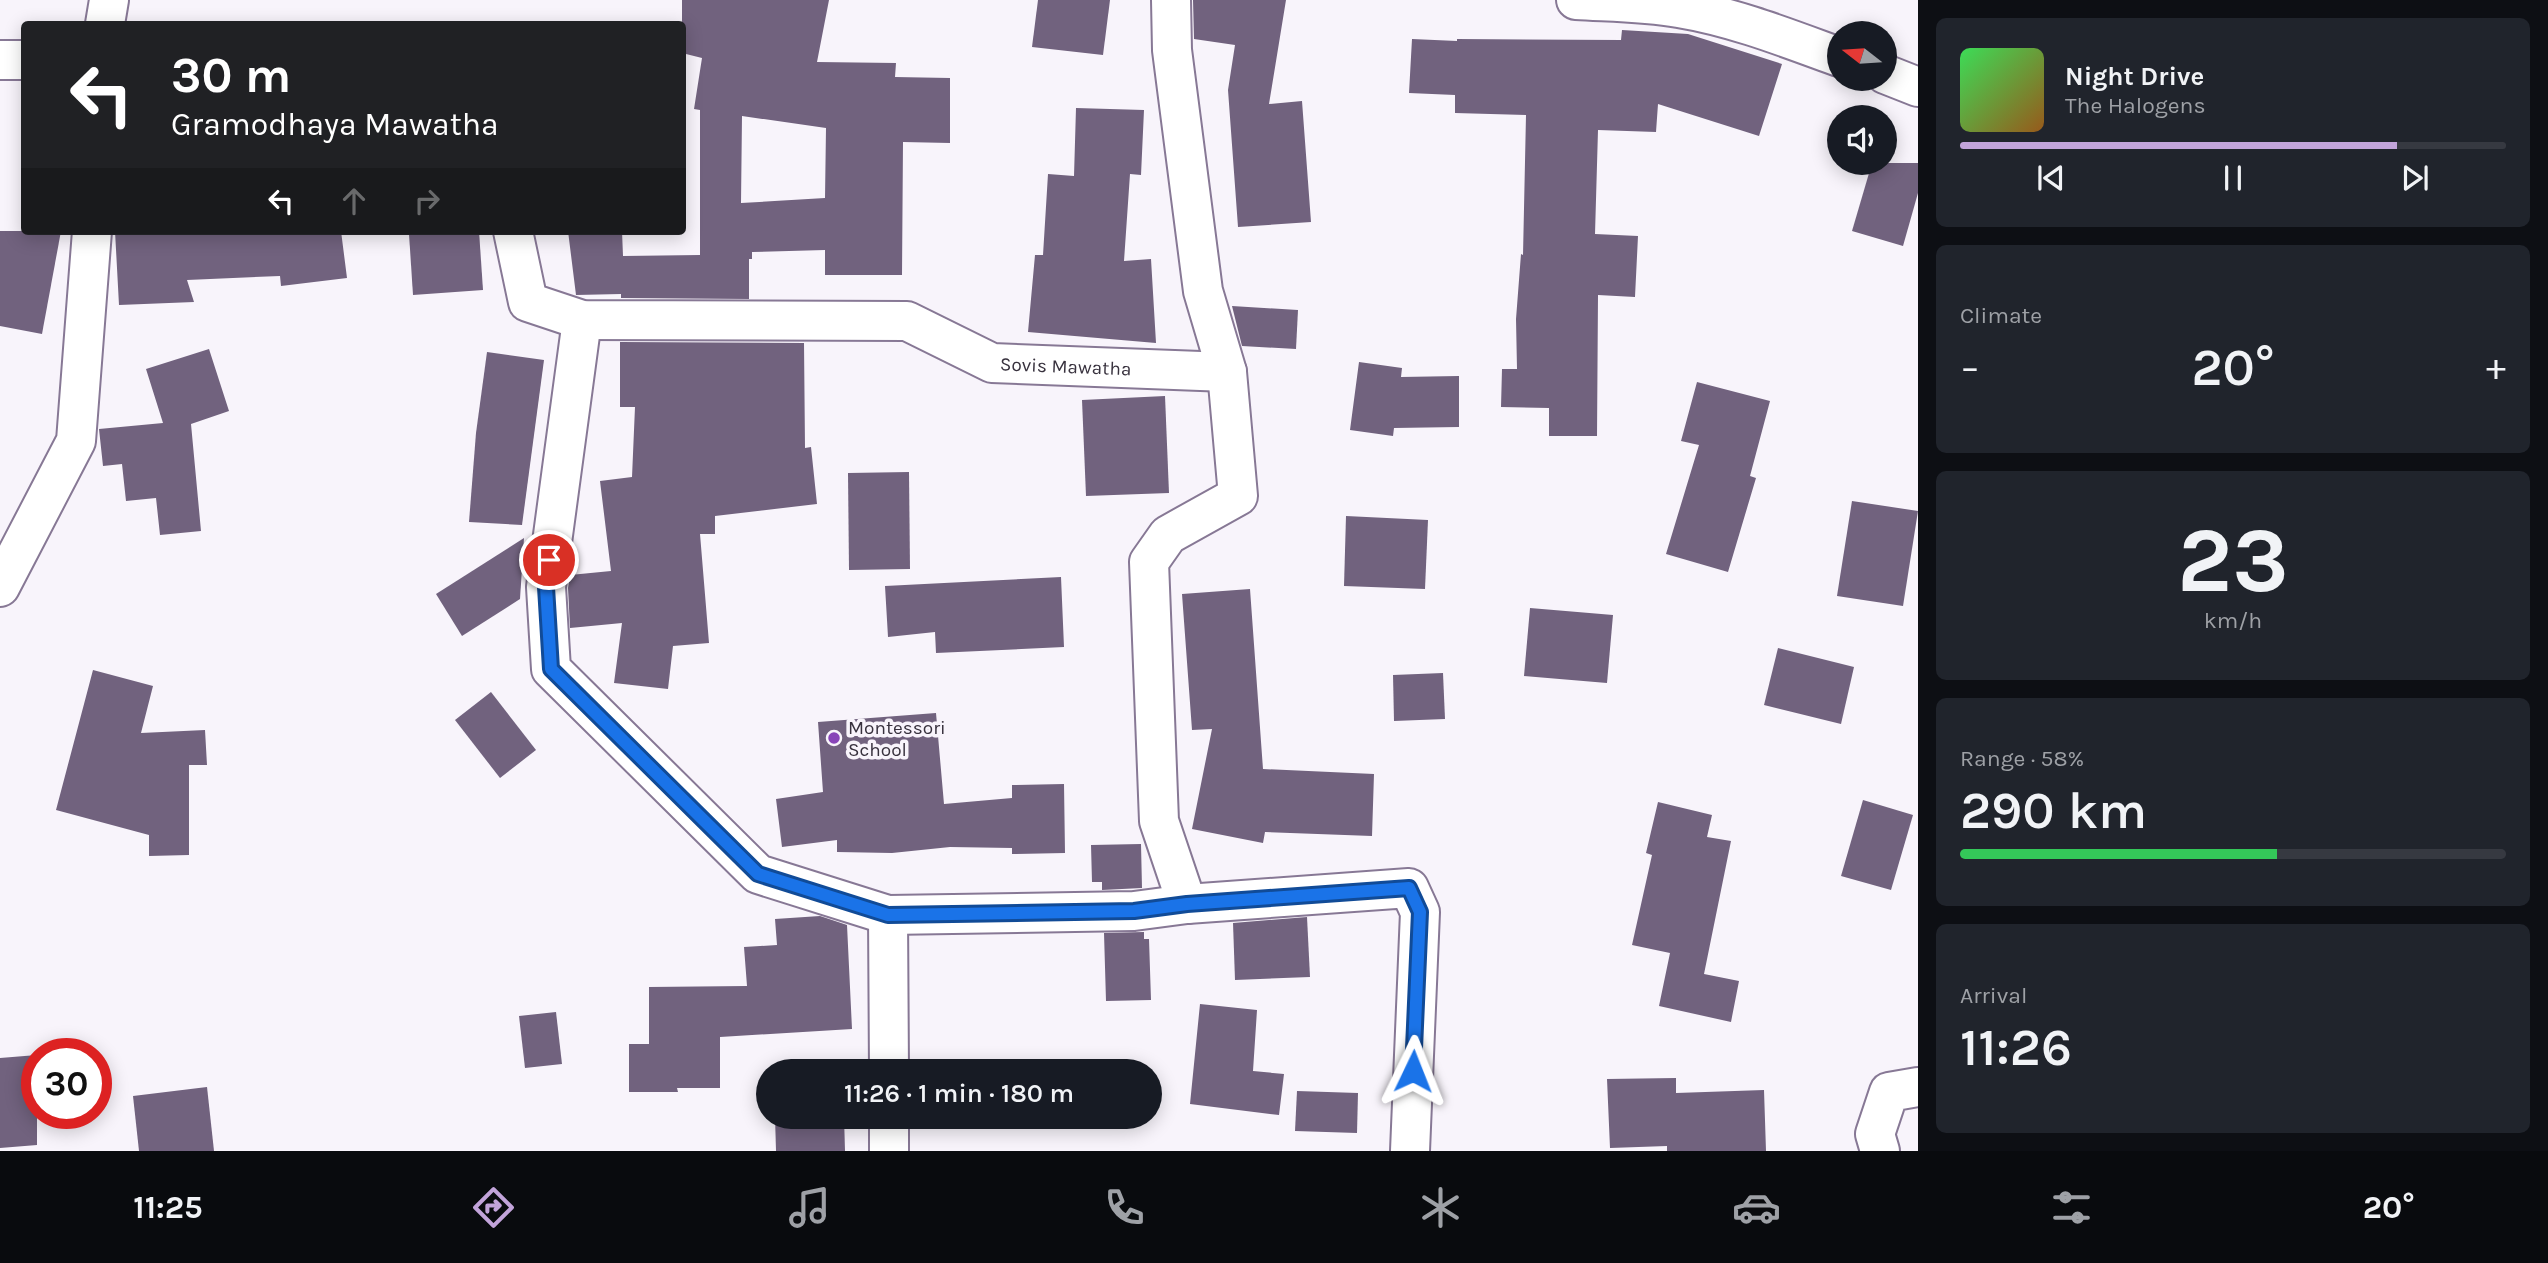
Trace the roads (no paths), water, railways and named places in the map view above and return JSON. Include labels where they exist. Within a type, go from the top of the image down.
[{"type":"street","points":[[106,21],[109,0]]},
{"type":"street","points":[[1171,0],[1172,50],[1203,292],[1227,372],[1238,496],[1168,535],[1149,562],[1159,821],[1187,904]]},
{"type":"street","points":[[1576,0],[1629,2],[1709,14],[1747,24],[1827,53]]},
{"type":"street","points":[[0,60],[21,60]]},
{"type":"street","points":[[1897,79],[1918,87]]},
{"type":"street","points":[[0,587],[76,441],[92,235]]},
{"type":"street","name":"Sovis Mawatha","points":[[514,235],[528,302],[582,320],[907,321],[992,363],[1227,372]]},
{"type":"street","points":[[582,320],[546,587],[551,669],[758,874],[888,915],[1134,911],[1187,904],[1409,888],[1420,912],[1410,1151]]},
{"type":"street","points":[[888,915],[888,1059]]},
{"type":"street","points":[[1880,1151],[1875,1134],[1889,1092],[1918,1087]]},
{"type":"street","points":[[888,1129],[888,1151]]},
{"type":"place","name":"Montessori School","points":[[834,738]]}]
